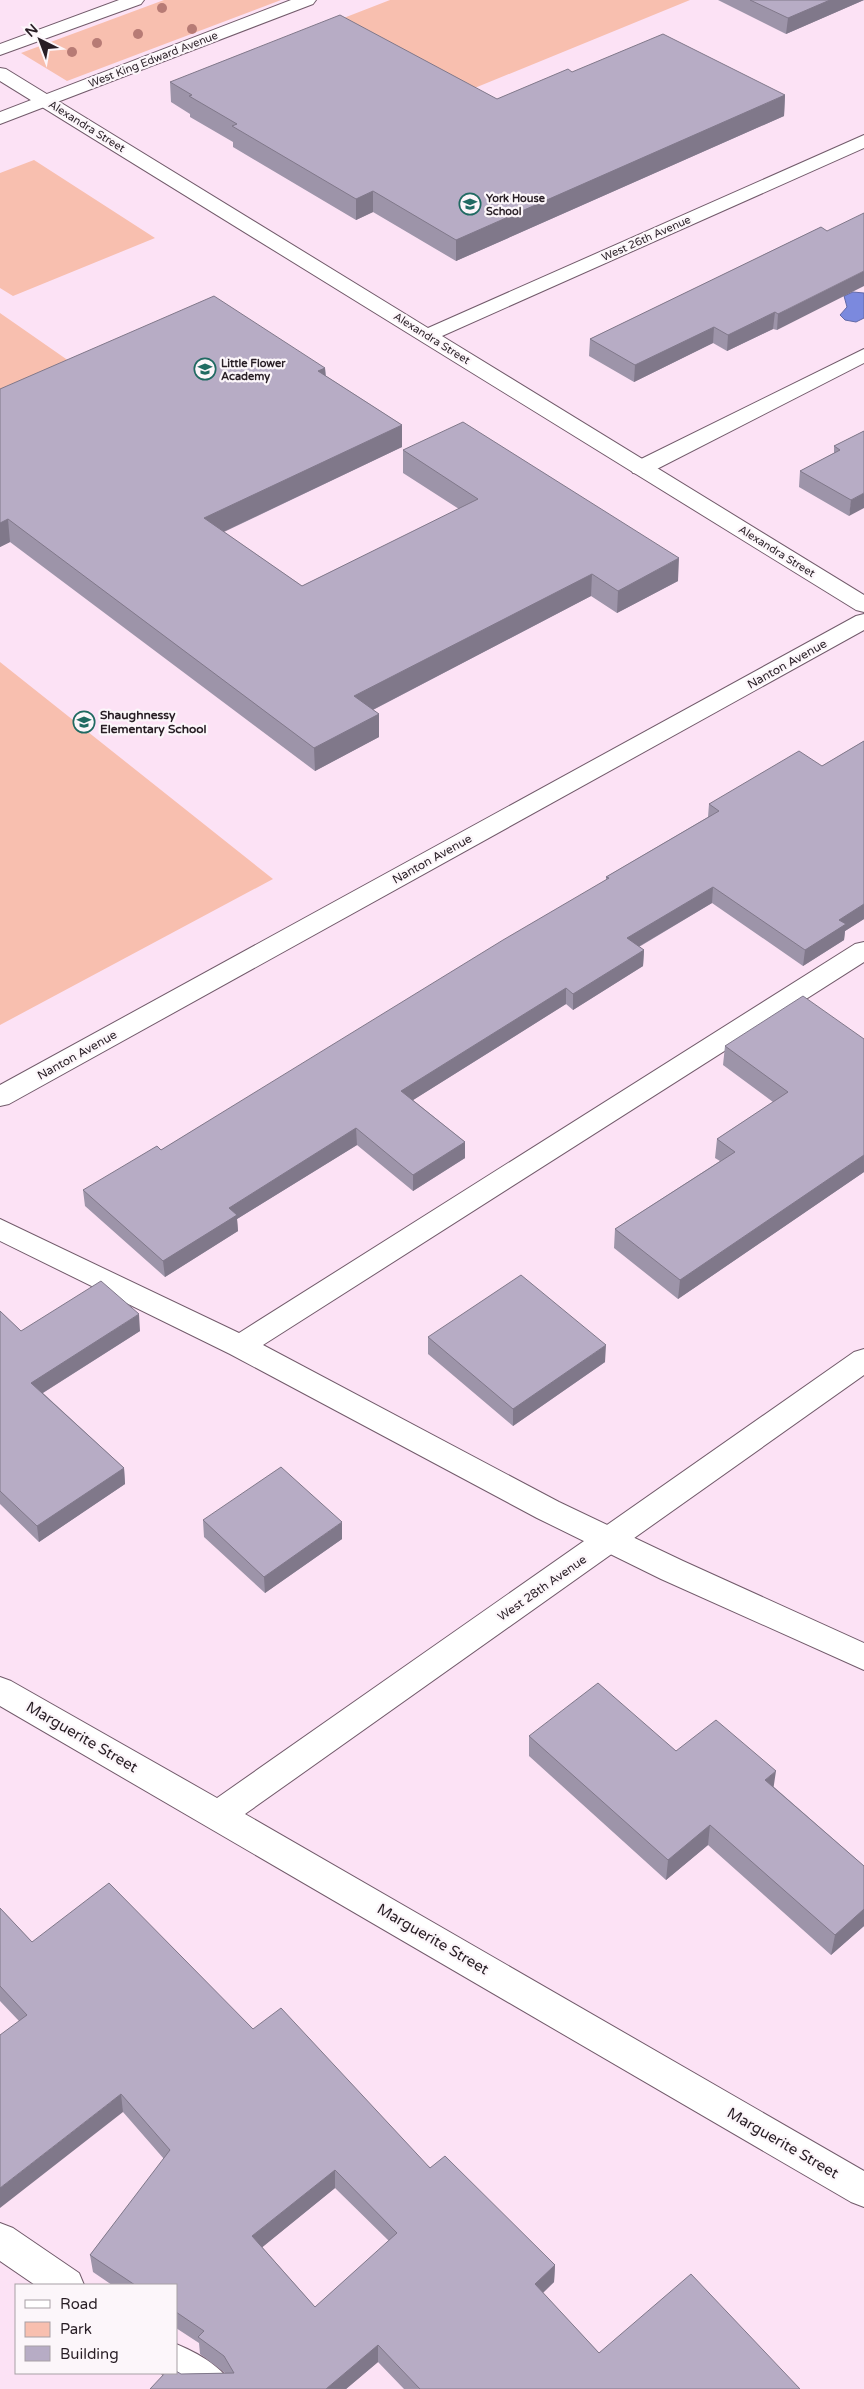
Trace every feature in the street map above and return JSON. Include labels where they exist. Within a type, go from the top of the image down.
[{"type":"street","points":[[0,50],[135,0]]},
{"type":"street","name":"West King Edward Avenue","points":[[0,118],[307,0]]},
{"type":"street","name":"Alexandra Street","points":[[0,73],[428,335],[864,606]]},
{"type":"street","name":"West 26th Avenue","points":[[428,335],[864,141]]},
{"type":"street","points":[[641,468],[864,356]]},
{"type":"street","name":"Nanton Avenue","points":[[0,1097],[864,621]]},
{"type":"street","points":[[240,1346],[864,950]]},
{"type":"street","points":[[0,1229],[240,1346],[548,1510],[864,1657]]},
{"type":"street","name":"West 28th Avenue","points":[[218,1814],[864,1360]]},
{"type":"street","name":"Marguerite Street","points":[[0,1690],[218,1814],[864,2190]]},
{"type":"street","points":[[0,2240],[65,2284]]},
{"type":"street","points":[[178,2363],[215,2389]]},
{"type":"green space","points":[[164,0],[281,0],[67,81],[21,53]]},
{"type":"green space","points":[[390,0],[690,0],[460,94],[220,66]]},
{"type":"green space","points":[[34,160],[155,238],[13,296],[0,288],[0,173]]},
{"type":"green space","points":[[0,313],[79,368],[0,402]]},
{"type":"green space","name":"Shaughnessy Elementary School","points":[[0,662],[273,879],[0,1025]]},
{"type":"water","points":[[853,292],[864,293],[864,318],[856,322],[845,320],[840,315],[847,307],[844,296]]},
{"type":"building","points":[[750,0],[830,0],[788,18]]},
{"type":"building","points":[[340,15],[497,99],[568,69],[572,72],[663,34],[785,95],[456,240],[373,191],[356,199],[232,126],[237,124],[189,96],[192,95],[170,82]]},
{"type":"building","points":[[864,213],[864,271],[778,314],[775,312],[728,335],[714,327],[635,365],[590,339],[821,227],[827,231]]},
{"type":"building","points":[[214,296],[325,368],[318,371],[402,425],[204,518],[302,586],[478,499],[403,450],[463,422],[679,558],[618,591],[592,574],[354,696],[379,714],[314,748],[8,519],[0,523],[0,389]]},
{"type":"building","points":[[864,431],[864,493],[851,500],[800,471],[840,450],[834,446]]},
{"type":"building","points":[[864,741],[864,904],[839,920],[846,924],[805,950],[713,887],[627,938],[644,950],[573,994],[566,988],[401,1091],[465,1142],[413,1175],[356,1128],[229,1208],[237,1215],[163,1261],[83,1190],[157,1146],[161,1150],[503,940],[609,878],[606,877],[719,811],[709,804],[799,751],[822,766]]},
{"type":"building","points":[[803,996],[864,1039],[864,1155],[680,1280],[615,1229],[735,1152],[717,1139],[788,1092],[725,1046]]},
{"type":"building","points":[[521,1275],[606,1345],[513,1409],[428,1337]]},
{"type":"building","points":[[101,1281],[139,1314],[31,1383],[124,1468],[37,1526],[0,1491],[0,1311],[21,1331]]},
{"type":"building","points":[[281,1467],[342,1522],[264,1577],[203,1520]]},
{"type":"building","points":[[598,1683],[676,1751],[716,1720],[776,1771],[765,1780],[864,1866],[864,1909],[835,1935],[710,1825],[668,1860],[529,1736]]},
{"type":"building","points":[[109,1883],[253,2029],[281,2008],[430,2168],[445,2156],[555,2265],[535,2284],[599,2353],[691,2274],[800,2389],[420,2389],[378,2345],[326,2389],[150,2389],[164,2374],[178,2374],[178,2372],[181,2374],[234,2373],[224,2356],[198,2337],[204,2331],[178,2313],[178,2284],[134,2284],[90,2255],[170,2150],[121,2094],[0,2188],[0,2035],[27,2015],[0,1986],[0,1908],[32,1942]],"holes":[[[335,2170],[397,2233],[315,2307],[252,2236]]]},
{"type":"place","name":"York House School","points":[[470,204]]},
{"type":"place","name":"Little Flower Academy","points":[[205,369]]},
{"type":"place","name":"Shaughnessy Elementary School","points":[[84,722]]}]
